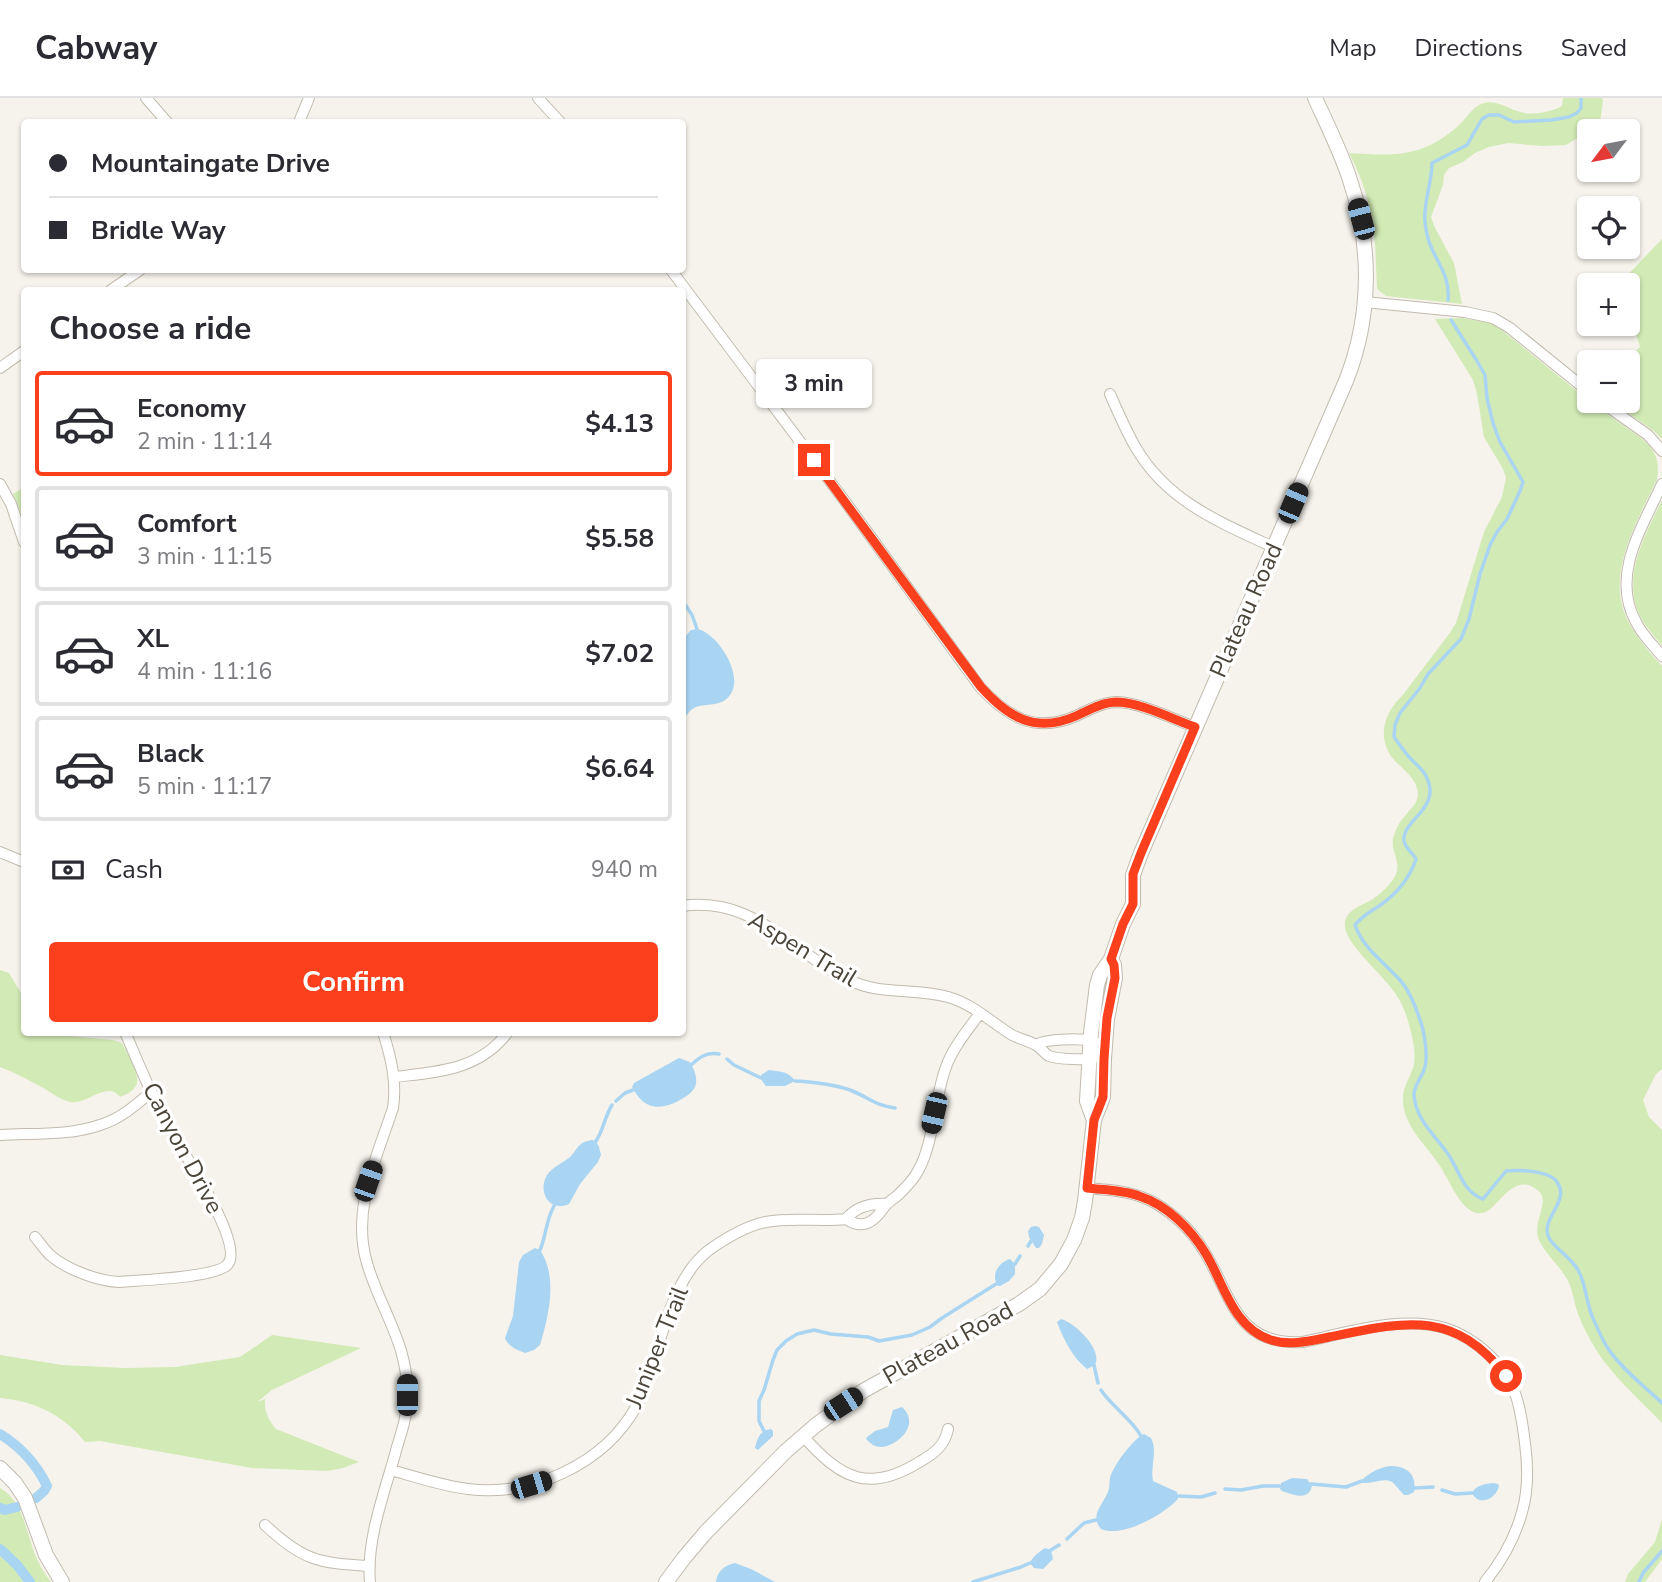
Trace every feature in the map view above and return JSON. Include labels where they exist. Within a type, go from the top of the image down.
[{"type":"street","points":[[146,98],[164,119]]},
{"type":"street","points":[[300,119],[309,98]]},
{"type":"street","points":[[538,98],[557,119]]},
{"type":"street","name":"Plateau Road","points":[[1094,1120],[1087,1101],[1097,985],[1111,959],[1133,904],[1133,874],[1359,346],[1365,302],[1366,262],[1361,219],[1348,173],[1315,98]]},
{"type":"street","points":[[115,287],[136,273]]},
{"type":"street","points":[[673,273],[684,287]]},
{"type":"street","points":[[686,290],[981,687],[1003,709],[1025,721],[1050,723],[1116,702],[1141,707],[1195,727]]},
{"type":"street","points":[[1365,302],[1465,312],[1493,318],[1510,328],[1577,382]]},
{"type":"street","points":[[0,368],[21,353]]},
{"type":"street","points":[[1110,394],[1136,448],[1175,495],[1200,511],[1273,547]]},
{"type":"street","points":[[1618,413],[1648,435],[1662,451]]},
{"type":"street","points":[[0,484],[11,504],[21,533]]},
{"type":"street","points":[[1662,484],[1634,544],[1626,576],[1632,615],[1641,631],[1662,656]]},
{"type":"street","points":[[0,852],[21,861]]},
{"type":"street","name":"Aspen Trail","points":[[686,906],[712,904],[740,911],[847,980],[876,990],[922,992],[962,1001],[1021,1040],[1036,1045],[1049,1056],[1090,1059]]},
{"type":"street","name":"Plateau Road","points":[[666,1582],[694,1545],[803,1436],[863,1391],[1004,1313],[1040,1289],[1061,1264],[1082,1218],[1094,1120],[1103,1097],[1105,1050],[1115,978],[1111,959]]},
{"type":"street","name":"Juniper Trail","points":[[391,1470],[453,1487],[484,1491],[512,1489],[559,1475],[597,1451],[629,1417],[641,1395],[674,1298],[688,1274],[707,1252],[731,1236],[768,1222],[846,1219],[857,1225],[869,1222],[882,1213],[887,1204],[912,1181],[924,1158],[947,1064],[980,1013]]},
{"type":"street","name":"Canyon Drive","points":[[35,1237],[57,1261],[106,1282],[204,1275],[222,1270],[228,1265],[231,1256],[220,1216],[172,1133],[127,1036]]},
{"type":"street","points":[[370,1582],[369,1566],[376,1526],[405,1418],[407,1380],[398,1340],[367,1263],[362,1236],[368,1181],[393,1108],[394,1077],[384,1036]]},
{"type":"street","points":[[394,1077],[443,1072],[466,1064],[493,1047],[504,1036]]},
{"type":"street","points":[[1036,1045],[1048,1040],[1091,1040],[1105,1050],[1090,1059]]},
{"type":"street","points":[[0,1135],[78,1130],[101,1125],[130,1110],[151,1092]]},
{"type":"street","points":[[1087,1188],[1141,1196],[1178,1219],[1204,1251],[1234,1310],[1252,1329],[1271,1340],[1303,1342],[1391,1325],[1416,1324],[1455,1332],[1488,1354],[1506,1376],[1516,1396],[1524,1430],[1527,1480],[1526,1497],[1516,1532],[1502,1560],[1485,1582]]},
{"type":"street","name":"Juniper Trail","points":[[846,1219],[855,1210],[865,1206],[887,1204]]},
{"type":"street","points":[[803,1436],[834,1467],[852,1476],[870,1478],[892,1476],[923,1460],[944,1442],[948,1429]]},
{"type":"street","points":[[2,1472],[15,1483],[25,1498],[46,1555],[62,1582]]},
{"type":"street","points":[[265,1525],[294,1550],[318,1561],[369,1566]]},
{"type":"green space","points":[[1563,98],[1602,98],[1603,101],[1600,119],[1577,119],[1577,138],[1566,145],[1508,143],[1489,147],[1449,168],[1444,175],[1431,217],[1454,263],[1462,304],[1386,296],[1377,289],[1371,212],[1362,181],[1349,153],[1379,155],[1418,150],[1443,138],[1460,125],[1476,107],[1484,103],[1499,104],[1525,113],[1549,111],[1562,106]]},
{"type":"green space","points":[[1662,239],[1662,439],[1628,413],[1640,413],[1640,350],[1637,350],[1640,347],[1636,336],[1640,336],[1640,273],[1629,273]]},
{"type":"green space","points":[[1463,318],[1497,326],[1577,391],[1577,413],[1606,413],[1645,441],[1652,449],[1657,463],[1657,479],[1632,531],[1626,550],[1620,586],[1622,605],[1629,623],[1644,646],[1662,666],[1662,1069],[1656,1074],[1643,1100],[1649,1117],[1662,1130],[1662,1423],[1615,1375],[1588,1336],[1567,1279],[1539,1240],[1537,1227],[1543,1203],[1540,1193],[1529,1185],[1519,1185],[1489,1210],[1473,1212],[1459,1199],[1438,1163],[1416,1134],[1407,1118],[1403,1100],[1415,1058],[1406,1016],[1396,994],[1353,945],[1345,927],[1350,913],[1373,899],[1393,880],[1397,866],[1393,848],[1394,835],[1418,795],[1413,780],[1395,761],[1385,745],[1386,719],[1395,703],[1456,623],[1484,532],[1502,497],[1506,478],[1484,437],[1473,380],[1435,319]]},
{"type":"green space","points":[[21,489],[21,514],[13,494]]},
{"type":"green space","points":[[1662,500],[1662,645],[1639,614],[1633,581],[1639,553]]},
{"type":"green space","points":[[0,970],[9,973],[21,993],[21,1036],[68,1036],[122,1043],[136,1072],[137,1083],[134,1089],[120,1097],[109,1091],[70,1102],[0,1067]]},
{"type":"green space","points":[[272,1335],[361,1348],[272,1390],[257,1402],[265,1399],[267,1415],[276,1429],[359,1462],[327,1471],[252,1468],[100,1441],[85,1442],[68,1424],[47,1411],[25,1402],[0,1398],[0,1355],[62,1365],[175,1367],[240,1357]]},
{"type":"green space","points":[[0,1488],[18,1508],[41,1568],[51,1582],[0,1582]]},
{"type":"green space","points":[[1662,1519],[1662,1559],[1645,1582],[1625,1582],[1628,1574],[1655,1542]]},
{"type":"water","points":[[691,630],[705,632],[720,646],[731,667],[734,687],[722,702],[694,708],[686,717],[686,636]]},
{"type":"water","points":[[679,1058],[690,1062],[696,1079],[694,1088],[680,1100],[666,1106],[647,1104],[632,1087],[634,1083]]},
{"type":"water","points":[[769,1070],[787,1074],[795,1081],[785,1086],[766,1086],[761,1075]]},
{"type":"water","points":[[596,1141],[599,1147],[601,1155],[598,1162],[580,1184],[569,1204],[552,1204],[544,1191],[547,1175],[570,1157],[581,1144]]},
{"type":"water","points":[[1035,1226],[1039,1227],[1044,1235],[1039,1248],[1036,1248],[1029,1237],[1028,1231]]},
{"type":"water","points":[[535,1248],[540,1250],[546,1261],[550,1296],[540,1345],[525,1353],[511,1346],[505,1338],[513,1316],[519,1262],[523,1255]]},
{"type":"water","points":[[1010,1259],[1015,1264],[1015,1274],[1009,1281],[998,1286],[995,1273],[1002,1263]]},
{"type":"water","points":[[1061,1319],[1079,1330],[1090,1343],[1096,1356],[1093,1366],[1087,1369],[1073,1354],[1057,1322]]},
{"type":"water","points":[[902,1407],[909,1420],[905,1433],[900,1438],[881,1447],[874,1446],[866,1439],[875,1431],[888,1427],[893,1410]]},
{"type":"water","points":[[771,1429],[773,1436],[758,1450],[755,1448],[762,1433]]},
{"type":"water","points":[[1144,1434],[1151,1438],[1153,1443],[1153,1481],[1177,1492],[1178,1499],[1163,1512],[1131,1528],[1110,1531],[1101,1529],[1096,1516],[1108,1492],[1112,1473],[1129,1447]]},
{"type":"water","points":[[1390,1466],[1409,1472],[1414,1480],[1414,1492],[1404,1495],[1389,1481],[1363,1483],[1363,1479],[1373,1472]]},
{"type":"water","points":[[1292,1478],[1307,1479],[1312,1486],[1308,1494],[1300,1496],[1280,1489],[1281,1483]]},
{"type":"water","points":[[1493,1483],[1499,1486],[1487,1500],[1479,1500],[1472,1493],[1484,1484]]},
{"type":"water","points":[[1045,1548],[1051,1550],[1053,1559],[1043,1569],[1034,1568],[1031,1561]]},
{"type":"water","points":[[735,1563],[775,1582],[716,1582],[722,1569]]},
{"type":"waterway","points":[[1448,300],[1446,279],[1429,243],[1425,222],[1432,163],[1467,145],[1482,119],[1489,115],[1499,115],[1514,122],[1569,117],[1581,108],[1581,98]]},
{"type":"waterway","points":[[1451,320],[1485,375],[1493,423],[1500,442],[1523,482],[1507,519],[1490,545],[1461,639],[1428,674],[1400,713],[1395,725],[1394,737],[1426,776],[1430,787],[1426,806],[1405,834],[1405,844],[1416,859],[1398,890],[1355,925],[1368,947],[1406,988],[1421,1022],[1426,1058],[1414,1094],[1422,1119],[1448,1154],[1466,1186],[1476,1196],[1483,1199],[1506,1171],[1541,1173],[1557,1182],[1560,1197],[1548,1224],[1549,1238],[1578,1270],[1592,1316],[1609,1350],[1627,1371],[1662,1403]]},
{"type":"waterway","points":[[686,606],[697,629]]},
{"type":"waterway","points":[[691,1065],[703,1056],[719,1054]]},
{"type":"waterway","points":[[727,1059],[761,1078]]},
{"type":"waterway","points":[[795,1081],[843,1088],[876,1103],[895,1108]]},
{"type":"waterway","points":[[616,1101],[633,1090]]},
{"type":"waterway","points":[[596,1141],[612,1105]]},
{"type":"waterway","points":[[540,1250],[554,1206]]},
{"type":"waterway","points":[[1028,1246],[1031,1241]]},
{"type":"waterway","points":[[1015,1264],[1020,1256]]},
{"type":"waterway","points":[[764,1431],[759,1421],[759,1401],[777,1350],[797,1334],[814,1330],[868,1337],[879,1341],[912,1335],[930,1327],[996,1284]]},
{"type":"waterway","points":[[1094,1365],[1098,1383]]},
{"type":"waterway","points":[[1101,1390],[1141,1436]]},
{"type":"waterway","points":[[0,1434],[27,1456],[43,1478],[47,1486],[36,1498]]},
{"type":"waterway","points":[[1311,1484],[1346,1487],[1362,1481]]},
{"type":"waterway","points":[[1225,1489],[1280,1486]]},
{"type":"waterway","points":[[1415,1488],[1433,1487]]},
{"type":"waterway","points":[[1442,1490],[1455,1494],[1472,1493]]},
{"type":"waterway","points":[[1178,1496],[1201,1497],[1215,1493]]},
{"type":"waterway","points":[[0,1508],[5,1510],[17,1507]]},
{"type":"waterway","points":[[1067,1539],[1084,1523],[1096,1520]]},
{"type":"waterway","points":[[1051,1550],[1059,1545]]},
{"type":"waterway","points":[[0,1549],[30,1582]]},
{"type":"waterway","points":[[1639,1582],[1643,1573],[1662,1551]]},
{"type":"waterway","points":[[973,1582],[1030,1563]]},
{"type":"route","points":[[814,460],[981,687],[1003,709],[1025,721],[1050,723],[1116,702],[1141,707],[1195,727],[1133,874],[1133,904],[1111,959],[1115,978],[1107,1018],[1103,1097],[1094,1120],[1087,1188],[1141,1196],[1178,1219],[1204,1251],[1234,1310],[1252,1329],[1271,1340],[1303,1342],[1391,1325],[1429,1325],[1466,1338],[1488,1354],[1506,1376]]}]
